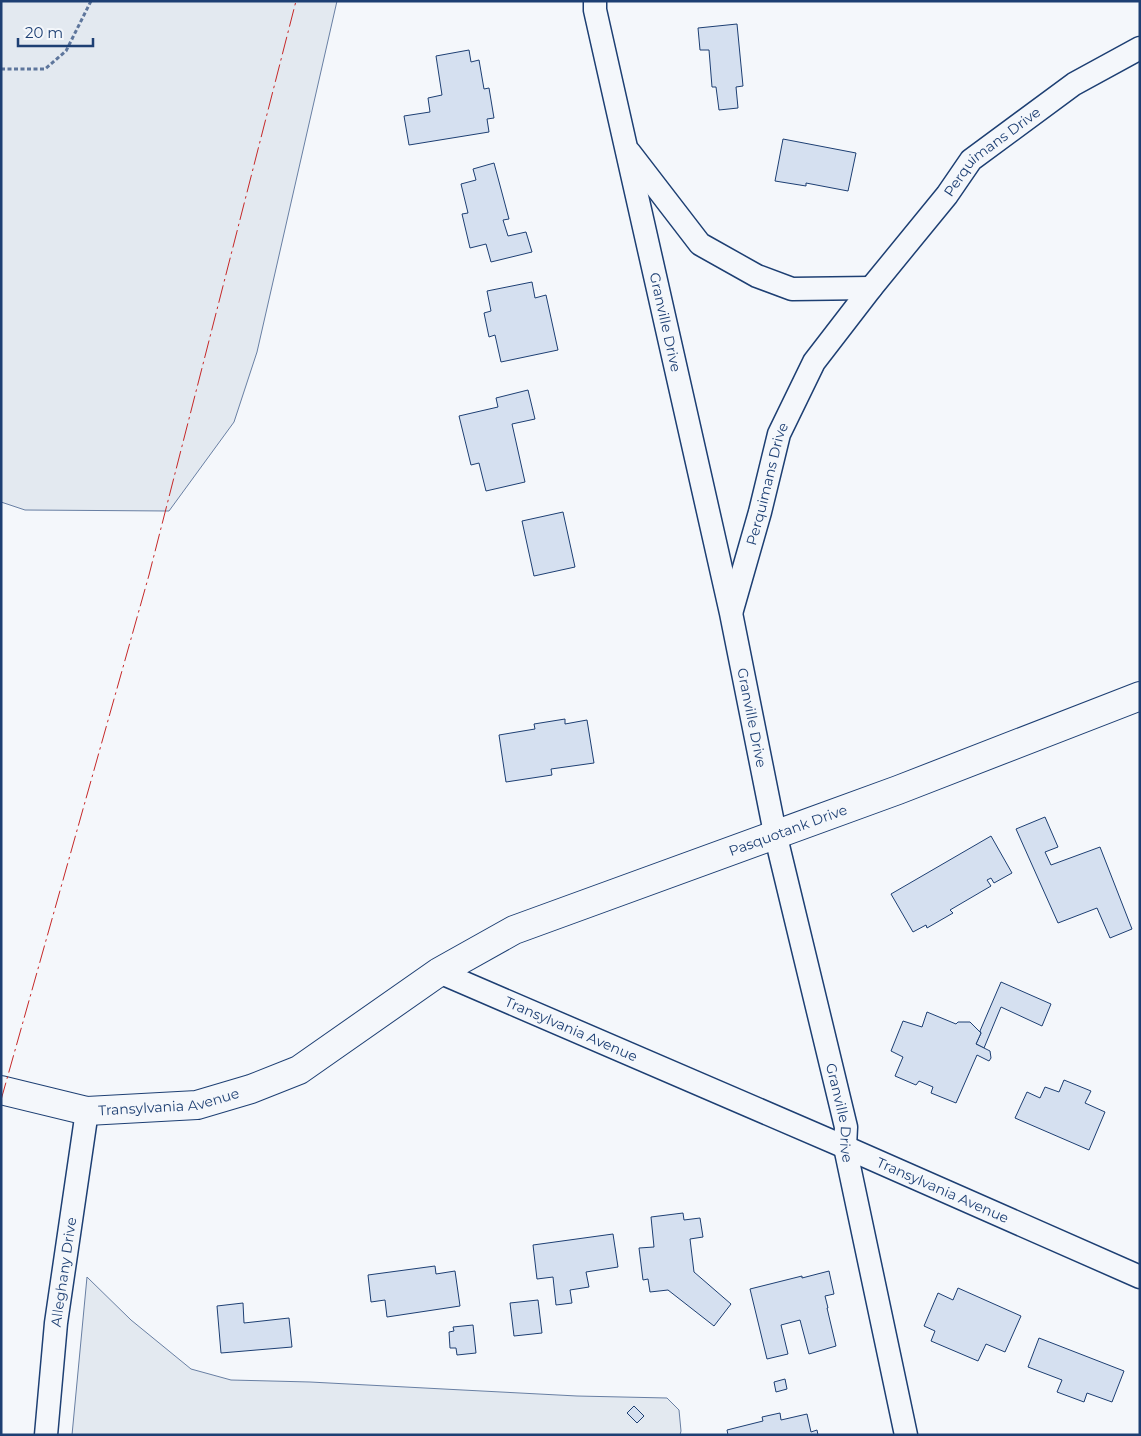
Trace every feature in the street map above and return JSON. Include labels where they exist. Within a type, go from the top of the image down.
[{"type":"street","name":"Granville Drive","points":[[595,1],[595,10],[625,147],[731,613],[775,834],[846,1127],[845,1147],[906,1435]]},
{"type":"street","name":"Perquimans Drive","points":[[731,613],[760,512],[779,434],[814,362],[946,195],[971,160],[1074,84],[1140,48]]},
{"type":"street","points":[[625,147],[700,244],[757,276],[792,288],[871,288]]},
{"type":"street","name":"Pasquotank Drive","points":[[439,972],[514,930],[898,790],[1140,696]]},
{"type":"street","name":"Transylvania Avenue","points":[[1,1090],[87,1110],[197,1105],[251,1089],[291,1074],[439,972],[1140,1276]]},
{"type":"street","name":"Alleghany Drive","points":[[46,1435],[56,1323],[87,1110]]},
{"type":"path","points":[[1,70],[46,69],[66,52],[91,1]]},
{"type":"shaded area","points":[[1,1],[337,1],[257,352],[234,422],[169,511],[25,510],[1,502]]},
{"type":"shaded area","points":[[87,1277],[131,1320],[191,1369],[231,1380],[310,1382],[577,1396],[667,1398],[679,1410],[680,1435],[72,1435]]},
{"type":"building","points":[[737,24],[743,86],[736,87],[738,108],[719,110],[716,87],[712,87],[709,50],[700,50],[698,28]]},
{"type":"building","points":[[469,50],[471,62],[479,60],[484,89],[489,88],[494,118],[487,119],[489,132],[409,145],[404,116],[430,112],[428,98],[442,95],[436,56]]},
{"type":"building","points":[[783,139],[856,153],[848,191],[806,183],[806,186],[775,181]]},
{"type":"building","points":[[494,163],[509,219],[503,220],[508,236],[526,232],[532,252],[491,262],[486,244],[470,248],[462,214],[468,213],[461,184],[476,180],[473,169]]},
{"type":"building","points":[[532,282],[535,298],[546,295],[558,350],[501,362],[495,335],[489,337],[484,313],[491,311],[487,291]]},
{"type":"building","points":[[528,390],[535,419],[512,424],[525,482],[486,491],[479,463],[471,465],[459,416],[498,407],[496,398]]},
{"type":"building","points":[[563,512],[575,567],[534,576],[522,521]]},
{"type":"building","points":[[565,719],[565,724],[587,720],[594,763],[551,769],[552,775],[506,782],[499,735],[535,729],[534,724]]},
{"type":"building","points":[[1045,817],[1058,847],[1045,852],[1051,865],[1100,847],[1132,929],[1110,938],[1097,908],[1058,923],[1016,829]]},
{"type":"building","points":[[991,836],[1012,873],[994,883],[991,878],[987,880],[991,886],[950,910],[953,913],[927,928],[926,925],[913,932],[891,894]]},
{"type":"building","points":[[1001,982],[1051,1004],[1042,1026],[1001,1007],[984,1048],[976,1044]]},
{"type":"building","points":[[927,1012],[956,1024],[958,1022],[970,1022],[981,1033],[976,1044],[990,1051],[991,1058],[989,1061],[977,1055],[956,1103],[931,1093],[933,1087],[919,1081],[916,1085],[895,1076],[903,1057],[891,1051],[903,1021],[922,1027]]},
{"type":"building","points":[[1064,1080],[1091,1091],[1085,1103],[1105,1112],[1089,1150],[1015,1118],[1027,1092],[1040,1098],[1045,1087],[1059,1092]]},
{"type":"building","points":[[683,1213],[684,1220],[700,1218],[703,1237],[690,1239],[694,1272],[731,1304],[714,1326],[668,1290],[650,1292],[648,1279],[643,1280],[639,1248],[654,1247],[651,1217]]},
{"type":"building","points":[[613,1234],[618,1267],[586,1272],[589,1287],[570,1290],[572,1303],[556,1305],[553,1277],[537,1279],[533,1245]]},
{"type":"building","points":[[435,1266],[436,1274],[455,1271],[460,1306],[387,1317],[385,1300],[371,1302],[368,1275]]},
{"type":"building","points":[[829,1271],[834,1294],[825,1296],[836,1346],[809,1354],[800,1320],[781,1325],[788,1354],[767,1359],[750,1289]]},
{"type":"building","points":[[958,1288],[1021,1316],[1005,1352],[986,1344],[978,1361],[931,1341],[935,1331],[924,1326],[938,1293],[953,1300]]},
{"type":"building","points":[[538,1300],[542,1333],[514,1336],[510,1303]]},
{"type":"building","points":[[243,1303],[244,1323],[289,1318],[292,1347],[221,1353],[217,1306]]},
{"type":"building","points":[[473,1325],[476,1353],[457,1355],[456,1348],[450,1348],[449,1332],[454,1331],[453,1327]]},
{"type":"building","points":[[1039,1338],[1124,1371],[1112,1402],[1087,1393],[1084,1402],[1057,1392],[1062,1380],[1028,1367]]},
{"type":"building","points":[[785,1379],[787,1389],[776,1392],[774,1382]]},
{"type":"building","points":[[634,1406],[644,1416],[637,1423],[627,1413]]},
{"type":"building","points":[[780,1413],[781,1420],[807,1414],[811,1432],[817,1430],[818,1435],[728,1435],[727,1430],[763,1421],[762,1417]]},
{"type":"power","points":[[1,1100],[149,575],[296,1]]}]
